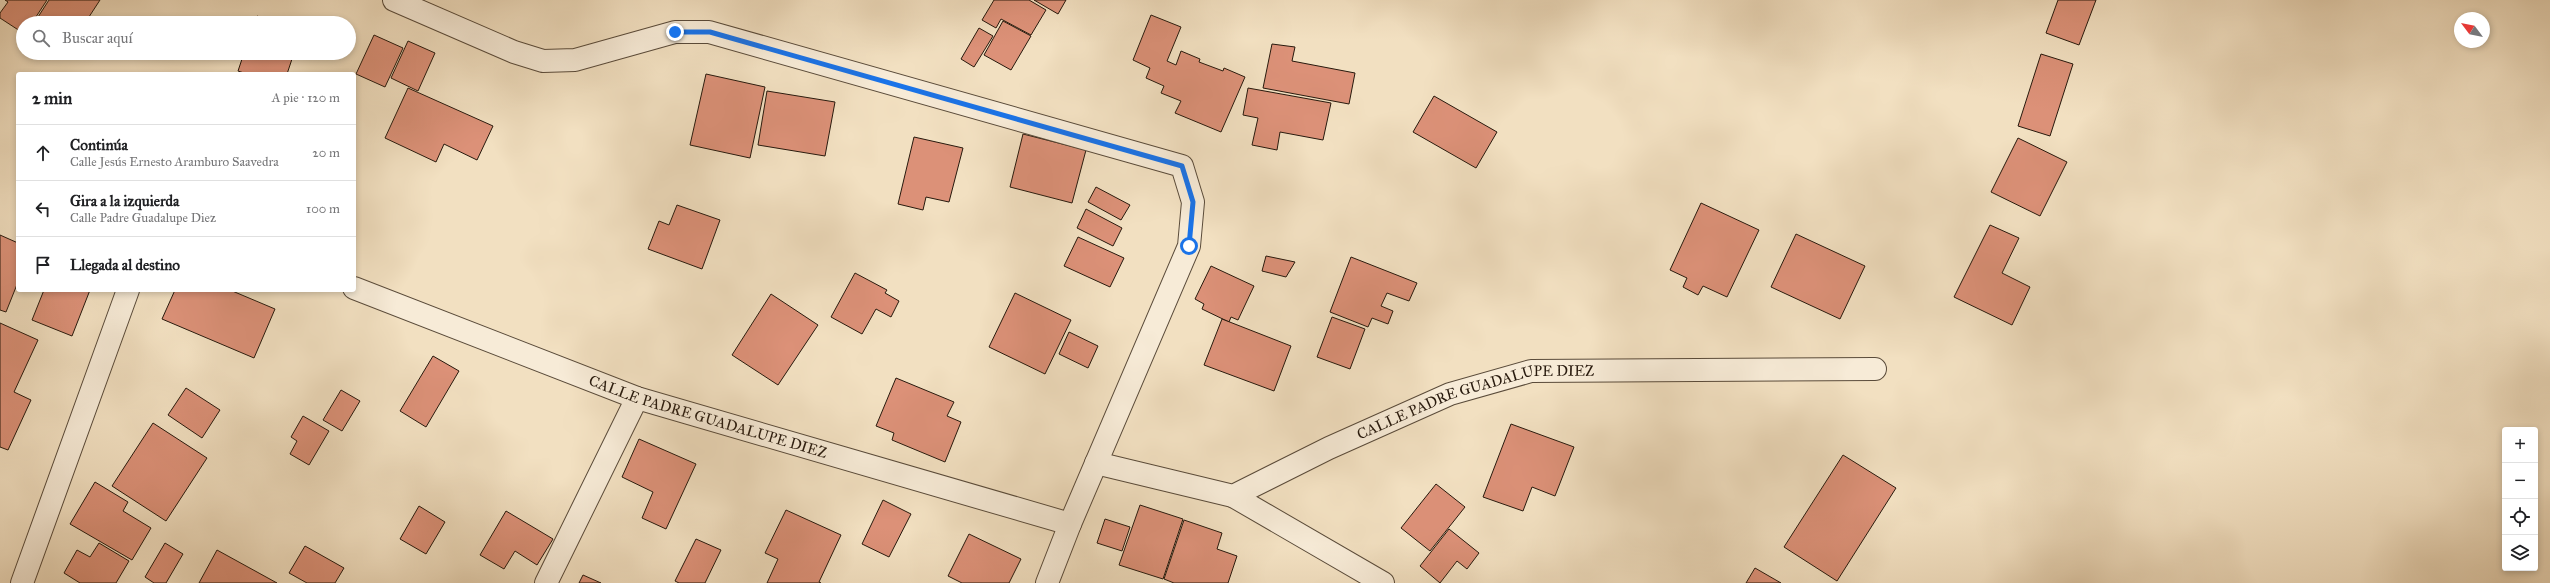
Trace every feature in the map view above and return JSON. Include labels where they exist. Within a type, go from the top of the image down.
[{"type":"street","points":[[394,0],[514,52],[543,61],[575,60],[675,32],[710,32],[1182,166],[1193,202],[1189,246],[1070,524],[1047,583]]},
{"type":"street","name":"CALLE PADRE GUADALUPE DIEZ","points":[[356,289],[637,398],[1070,524]]},
{"type":"street","points":[[22,583],[126,294]]},
{"type":"street","name":"CALLE PADRE GUADALUPE DIEZ","points":[[1233,496],[1329,448],[1450,394],[1531,371],[1875,369]]},
{"type":"street","points":[[546,583],[637,398]]},
{"type":"street","points":[[1096,463],[1233,496],[1382,583]]},
{"type":"building","points":[[5,0],[47,0],[37,16],[16,16],[16,28],[0,18],[0,13],[8,2]]},
{"type":"building","points":[[49,0],[100,0],[90,16],[39,16]]},
{"type":"building","points":[[994,0],[1029,0],[1046,10],[1031,35],[1001,19],[996,28],[982,20]]},
{"type":"building","points":[[1034,0],[1066,0],[1058,14]]},
{"type":"building","points":[[2058,0],[2096,0],[2079,45],[2046,33]]},
{"type":"building","points":[[1151,15],[1181,27],[1167,61],[1176,65],[1181,51],[1200,59],[1199,62],[1223,71],[1224,68],[1245,77],[1221,132],[1175,113],[1181,101],[1161,93],[1164,86],[1146,78],[1150,68],[1133,60]]},
{"type":"building","points":[[1003,21],[1031,36],[1011,70],[984,55]]},
{"type":"building","points":[[979,28],[993,36],[974,67],[961,59]]},
{"type":"building","points":[[374,35],[403,48],[385,87],[356,74]]},
{"type":"building","points":[[408,41],[435,53],[418,91],[391,78]]},
{"type":"building","points":[[1272,44],[1295,47],[1292,61],[1355,73],[1349,104],[1263,88]]},
{"type":"building","points":[[2041,54],[2073,64],[2050,136],[2018,126]]},
{"type":"building","points":[[242,60],[292,60],[288,72],[238,71]]},
{"type":"building","points":[[706,74],[765,87],[750,158],[690,145]]},
{"type":"building","points":[[408,88],[493,126],[477,160],[444,144],[436,162],[385,138]]},
{"type":"building","points":[[1248,88],[1331,103],[1323,140],[1280,132],[1277,150],[1252,145],[1258,118],[1243,115]]},
{"type":"building","points":[[767,91],[835,102],[825,156],[758,145]]},
{"type":"building","points":[[1434,96],[1497,132],[1476,168],[1413,132]]},
{"type":"building","points":[[1023,134],[1086,150],[1072,203],[1010,187]]},
{"type":"building","points":[[914,137],[963,148],[949,202],[926,197],[923,210],[898,204]]},
{"type":"building","points":[[2018,138],[2067,162],[2040,216],[1991,192]]},
{"type":"building","points":[[1096,187],[1130,205],[1121,220],[1088,202]]},
{"type":"building","points":[[1701,203],[1759,230],[1727,297],[1703,286],[1698,295],[1683,287],[1687,278],[1670,270]]},
{"type":"building","points":[[677,205],[720,220],[702,269],[648,249],[659,221],[669,225]]},
{"type":"building","points":[[1086,209],[1122,228],[1113,246],[1077,228]]},
{"type":"building","points":[[1990,225],[2019,238],[2002,273],[2030,287],[2012,325],[1954,297]]},
{"type":"building","points":[[1796,234],[1865,266],[1840,319],[1771,287]]},
{"type":"building","points":[[0,235],[16,242],[16,287],[6,312],[0,310]]},
{"type":"building","points":[[1078,237],[1124,258],[1110,287],[1064,266]]},
{"type":"building","points":[[1266,256],[1295,262],[1286,277],[1262,271]]},
{"type":"building","points":[[1351,257],[1417,283],[1409,301],[1387,293],[1381,306],[1393,311],[1388,324],[1372,318],[1368,327],[1330,312]]},
{"type":"building","points":[[1211,266],[1254,286],[1238,320],[1231,317],[1229,322],[1202,309],[1204,304],[1195,299]]},
{"type":"building","points":[[855,273],[887,290],[885,293],[899,301],[891,317],[876,309],[862,334],[831,317]]},
{"type":"building","points":[[43,292],[89,292],[72,336],[32,320]]},
{"type":"building","points":[[174,292],[235,292],[275,309],[254,358],[162,319]]},
{"type":"building","points":[[1015,293],[1071,320],[1045,374],[989,347]]},
{"type":"building","points":[[771,294],[818,325],[778,385],[732,355]]},
{"type":"building","points":[[1332,317],[1365,329],[1350,369],[1317,357]]},
{"type":"building","points":[[1222,319],[1291,346],[1274,391],[1204,365]]},
{"type":"building","points":[[0,323],[38,340],[14,392],[31,400],[8,450],[0,447]]},
{"type":"building","points":[[1069,332],[1098,346],[1088,368],[1059,354]]},
{"type":"building","points":[[433,356],[459,371],[426,427],[400,411]]},
{"type":"building","points":[[896,378],[954,402],[947,416],[961,422],[945,462],[892,440],[894,433],[876,426]]},
{"type":"building","points":[[186,388],[220,410],[202,438],[168,415]]},
{"type":"building","points":[[341,390],[360,401],[342,431],[323,420]]},
{"type":"building","points":[[303,416],[329,431],[309,465],[290,454],[297,441],[291,437]]},
{"type":"building","points":[[153,423],[207,458],[166,521],[112,486]]},
{"type":"building","points":[[1511,424],[1574,447],[1555,496],[1532,487],[1523,511],[1483,497]]},
{"type":"building","points":[[639,439],[696,464],[666,529],[642,518],[653,492],[622,477]]},
{"type":"building","points":[[1843,455],[1896,488],[1837,581],[1784,547]]},
{"type":"building","points":[[95,482],[128,502],[123,511],[151,528],[132,560],[70,524]]},
{"type":"building","points":[[1436,484],[1465,507],[1430,551],[1401,528]]},
{"type":"building","points":[[883,500],[911,514],[889,557],[862,544]]},
{"type":"building","points":[[1140,505],[1183,519],[1163,579],[1119,565]]},
{"type":"building","points":[[419,506],[445,522],[426,554],[400,539]]},
{"type":"building","points":[[786,510],[841,535],[819,582],[821,583],[767,583],[778,559],[765,553]]},
{"type":"building","points":[[506,511],[553,539],[537,565],[515,551],[504,569],[480,555]]},
{"type":"building","points":[[1105,519],[1130,527],[1122,551],[1097,543]]},
{"type":"building","points":[[1184,520],[1222,533],[1217,549],[1237,556],[1228,583],[1174,583],[1164,579]]},
{"type":"building","points":[[1449,529],[1479,553],[1467,569],[1457,561],[1440,583],[1420,566]]},
{"type":"building","points":[[969,534],[1021,559],[1009,583],[962,583],[948,576]]},
{"type":"building","points":[[696,539],[721,550],[705,583],[679,583],[675,581]]},
{"type":"building","points":[[99,543],[129,561],[116,583],[80,583],[64,573],[77,550],[90,557]]},
{"type":"building","points":[[165,543],[183,554],[166,583],[154,583],[145,577]]},
{"type":"building","points":[[305,546],[344,568],[335,583],[307,583],[289,573]]},
{"type":"building","points":[[217,550],[277,583],[199,583]]},
{"type":"building","points":[[1755,568],[1781,583],[1746,583]]},
{"type":"building","points":[[583,575],[601,583],[579,583]]},
{"type":"route","points":[[675,32],[710,32],[1182,166],[1193,202],[1189,246]]}]
